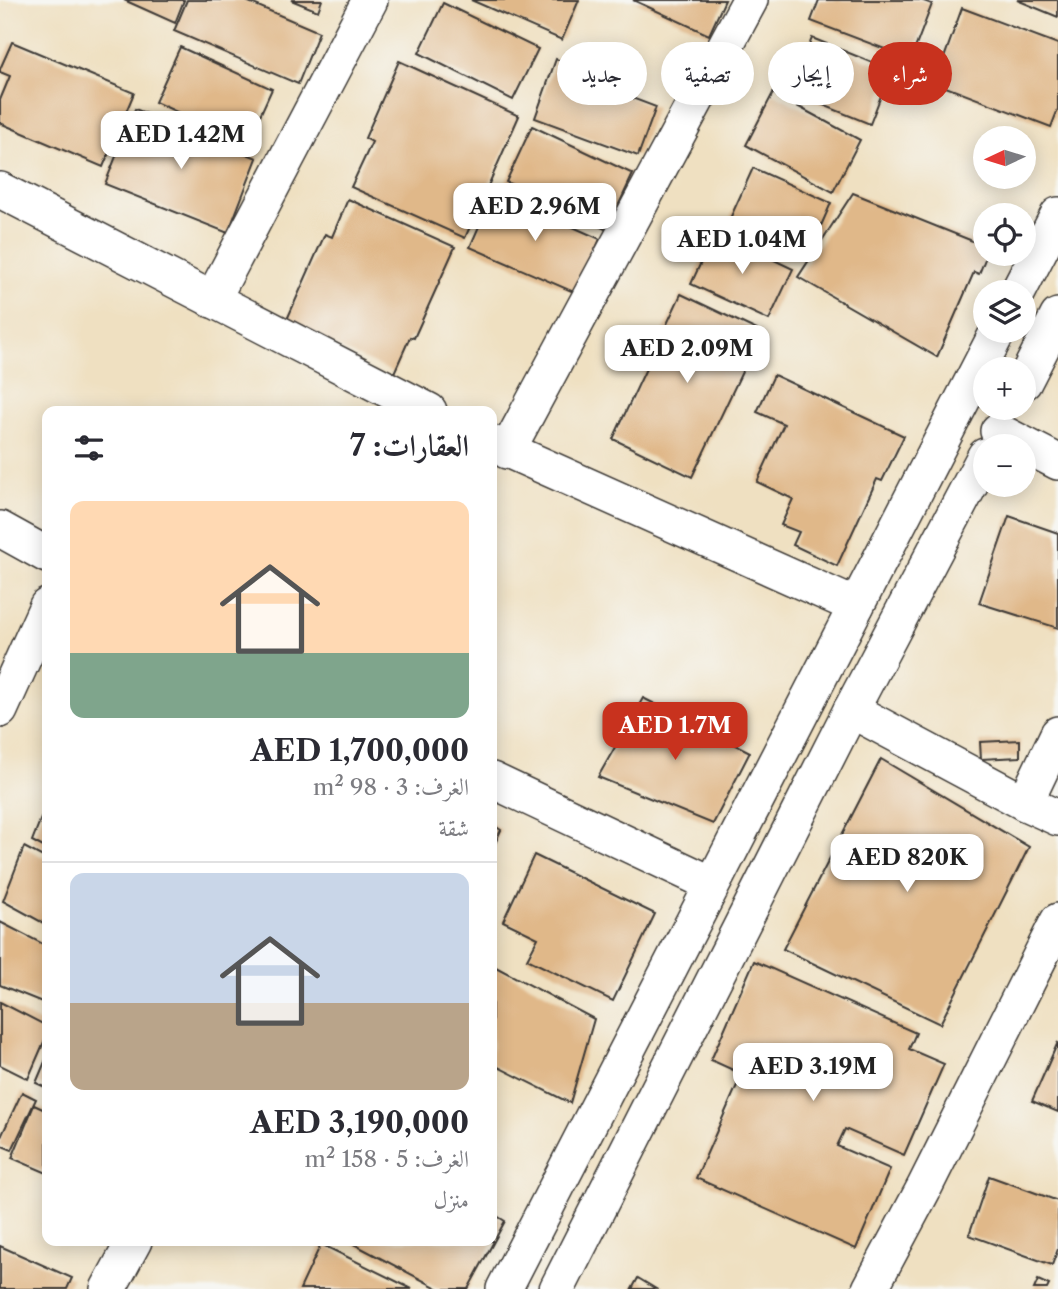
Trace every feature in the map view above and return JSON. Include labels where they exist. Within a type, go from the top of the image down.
[{"type":"street","points":[[212,300],[370,0]]},
{"type":"street","points":[[750,0],[499,447],[856,606]]},
{"type":"street","points":[[3,198],[212,300],[419,406]]},
{"type":"street","points":[[1024,280],[1058,215]]},
{"type":"street","points":[[1036,359],[1058,316]]},
{"type":"street","points":[[504,1289],[992,343]]},
{"type":"street","points":[[1036,452],[1058,462]]},
{"type":"street","points":[[557,1289],[851,710],[973,479]]},
{"type":"street","points":[[0,529],[42,552]]},
{"type":"street","points":[[0,710],[42,617]]},
{"type":"street","points":[[851,710],[1058,818]]},
{"type":"street","points":[[1025,803],[1054,755]]},
{"type":"street","points":[[497,781],[712,884]]},
{"type":"street","points":[[870,1289],[924,1188],[1058,921]]},
{"type":"street","points":[[108,1289],[131,1246]]},
{"type":"building","points":[[124,0],[184,0],[175,23]]},
{"type":"building","points":[[187,0],[244,0],[319,32],[298,84],[174,31]]},
{"type":"building","points":[[291,0],[322,0],[318,11]]},
{"type":"building","points":[[471,0],[579,0],[562,40]]},
{"type":"building","points":[[633,0],[725,0],[709,35]]},
{"type":"building","points":[[819,0],[921,0],[932,4],[917,42],[868,43],[811,21]]},
{"type":"building","points":[[1017,0],[1058,0],[1058,17]]},
{"type":"building","points":[[443,3],[538,49],[513,100],[419,53]]},
{"type":"building","points":[[962,8],[1058,44],[1058,109],[1051,127],[952,89],[952,42],[950,42]]},
{"type":"building","points":[[12,42],[134,93],[103,167],[0,123],[0,100],[10,76],[0,72],[0,69]]},
{"type":"building","points":[[180,47],[272,89],[247,144],[155,102]]},
{"type":"building","points":[[854,55],[868,61],[868,105],[877,105],[870,124],[823,105],[854,105]]},
{"type":"building","points":[[556,59],[557,105],[647,104],[656,107],[638,156],[535,118]]},
{"type":"building","points":[[399,61],[519,116],[465,238],[351,187],[372,142],[365,138]]},
{"type":"building","points":[[768,103],[768,105],[795,105],[860,140],[833,192],[746,145]]},
{"type":"building","points":[[135,109],[257,158],[228,233],[105,184]]},
{"type":"building","points":[[532,126],[633,174],[607,230],[506,182]]},
{"type":"building","points":[[753,168],[831,203],[813,244],[803,240],[797,254],[728,223]]},
{"type":"building","points":[[494,192],[600,239],[576,293],[470,247]]},
{"type":"building","points":[[853,193],[973,241],[973,266],[982,266],[979,274],[974,272],[937,357],[798,277]]},
{"type":"building","points":[[348,199],[455,247],[414,338],[410,337],[394,373],[285,324],[325,234],[332,237]]},
{"type":"building","points":[[715,232],[793,269],[769,320],[691,284]]},
{"type":"building","points":[[681,294],[761,332],[692,477],[613,439]]},
{"type":"building","points":[[774,375],[904,436],[882,481],[877,479],[837,566],[793,545],[799,532],[781,525],[793,499],[757,482],[784,424],[757,412]]},
{"type":"building","points":[[1009,516],[1058,533],[1058,628],[979,603]]},
{"type":"building","points":[[643,698],[750,752],[713,824],[598,777]]},
{"type":"building","points":[[1020,740],[1020,757],[981,759],[980,742]]},
{"type":"building","points":[[881,759],[1029,847],[940,1024],[783,949]]},
{"type":"building","points":[[42,816],[42,846],[32,841]]},
{"type":"building","points":[[24,847],[42,856],[42,922],[3,901]]},
{"type":"building","points":[[534,855],[655,914],[613,1001],[527,959],[538,938],[503,921]]},
{"type":"building","points":[[0,922],[42,943],[42,1002],[0,985]]},
{"type":"building","points":[[754,961],[916,1033],[909,1049],[944,1064],[904,1155],[845,1129],[837,1146],[890,1169],[856,1249],[696,1178],[742,1074],[711,1060]]},
{"type":"building","points":[[497,968],[594,1019],[570,1103],[497,1066]]},
{"type":"building","points":[[0,1002],[42,1023],[42,1047],[28,1079],[0,1065]]},
{"type":"building","points":[[1058,1042],[1058,1112],[1032,1101]]},
{"type":"building","points":[[42,1069],[42,1086],[36,1083]]},
{"type":"building","points":[[22,1092],[36,1099],[12,1150],[0,1145],[0,1139]]},
{"type":"building","points":[[34,1105],[42,1109],[42,1171],[12,1158]]},
{"type":"building","points":[[989,1176],[1058,1201],[1058,1249],[1052,1265],[969,1235]]},
{"type":"building","points":[[497,1216],[505,1221],[497,1236]]},
{"type":"building","points":[[0,1246],[72,1278],[67,1289],[0,1289]]},
{"type":"building","points":[[320,1246],[325,1246],[412,1289],[300,1289]]},
{"type":"building","points":[[357,1246],[491,1246],[468,1289],[439,1289]]},
{"type":"building","points":[[638,1278],[656,1289],[632,1289]]},
{"type":"building","points":[[1038,1280],[1049,1285],[1047,1289],[1034,1289]]}]
